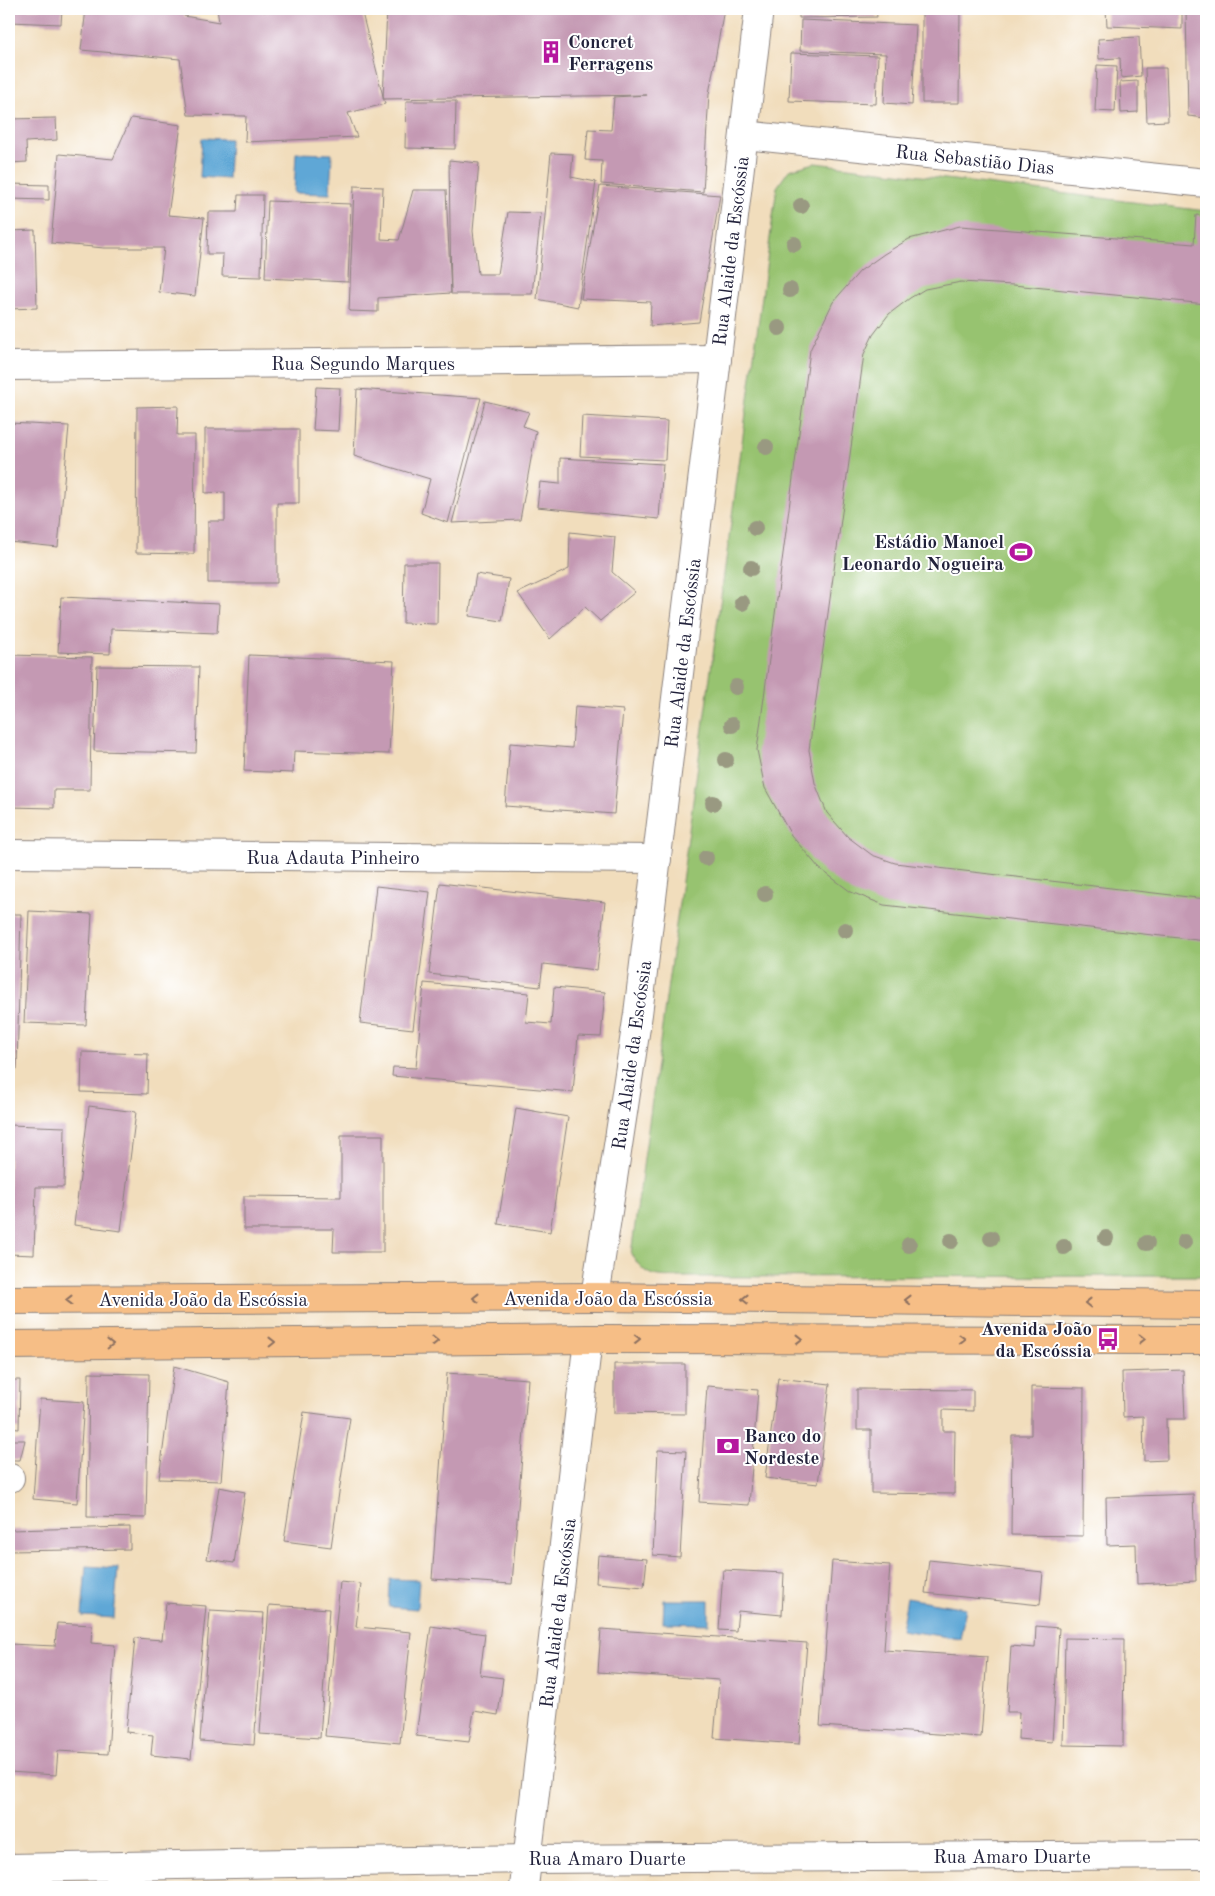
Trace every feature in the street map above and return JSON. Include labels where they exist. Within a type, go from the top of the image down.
[{"type":"main road","name":"Avenida João da Escóssia","points":[[9,1300],[595,1297],[1206,1304]]},
{"type":"main road","points":[[9,1345],[588,1339],[1206,1340]]},
{"type":"street","name":"Rua Alaide da Escóssia","points":[[595,1297],[638,1014],[759,9]]},
{"type":"street","name":"Rua Sebastião Dias","points":[[744,135],[1206,183]]},
{"type":"street","name":"Rua Segundo Marques","points":[[9,366],[717,359]]},
{"type":"street","name":"Rua Adauta Pinheiro","points":[[9,854],[657,859]]},
{"type":"street","name":"Rua Alaide da Escóssia","points":[[524,1887],[529,1859],[588,1339]]},
{"type":"street","name":"Rua Amaro Duarte","points":[[9,1868],[529,1859],[1206,1855]]},
{"type":"green space","points":[[815,163],[1206,211],[1206,1276],[670,1277],[656,1276],[646,1272],[631,1254],[777,187],[789,170]]},
{"type":"water","points":[[202,138],[230,139],[228,179],[200,177]]},
{"type":"water","points":[[296,153],[332,154],[330,194],[294,193]]},
{"type":"water","points":[[86,1566],[118,1568],[114,1618],[82,1616]]},
{"type":"water","points":[[390,1579],[419,1580],[417,1609],[389,1607]]},
{"type":"water","points":[[907,1598],[966,1608],[960,1639],[901,1630]]},
{"type":"water","points":[[664,1600],[709,1600],[709,1624],[663,1623]]},
{"type":"building","points":[[9,9],[62,9],[61,24],[9,22]]},
{"type":"building","points":[[86,9],[185,9],[184,16],[219,22],[217,9],[263,9],[264,12],[276,9],[361,9],[385,104],[348,113],[357,137],[245,142],[246,116],[188,115],[180,59],[81,50]]},
{"type":"building","name":"Concret Ferragens","points":[[387,9],[724,9],[709,94],[703,192],[601,184],[602,161],[585,160],[588,129],[611,130],[614,97],[647,95],[383,99]]},
{"type":"building","points":[[799,9],[876,9],[877,17],[799,18]]},
{"type":"building","points":[[922,9],[960,10],[959,103],[922,103]]},
{"type":"building","points":[[1106,9],[1182,9],[1182,29],[1107,26]]},
{"type":"building","points":[[1186,9],[1206,9],[1206,118],[1188,116]]},
{"type":"building","points":[[801,20],[916,25],[912,105],[884,103],[886,54],[800,51]]},
{"type":"building","points":[[1139,37],[1141,76],[1121,78],[1120,58],[1099,59],[1098,39]]},
{"type":"building","points":[[791,53],[878,56],[876,104],[789,101]]},
{"type":"building","points":[[1097,65],[1117,66],[1115,112],[1095,111]]},
{"type":"building","points":[[1145,68],[1166,68],[1168,121],[1147,122]]},
{"type":"building","points":[[1138,81],[1138,112],[1121,113],[1120,82]]},
{"type":"building","points":[[406,101],[456,101],[455,149],[405,148]]},
{"type":"building","points":[[56,118],[57,140],[26,142],[27,162],[9,163],[9,119]]},
{"type":"building","points":[[131,118],[181,125],[168,215],[204,218],[195,296],[159,292],[164,248],[104,248],[51,243],[59,154],[113,159]]},
{"type":"building","points":[[551,153],[573,154],[571,177],[596,182],[578,307],[537,299]]},
{"type":"building","points":[[449,160],[479,163],[473,231],[478,274],[498,274],[508,212],[541,213],[532,294],[451,294]]},
{"type":"building","points":[[9,184],[49,185],[49,200],[9,199]]},
{"type":"building","points":[[354,186],[383,187],[381,239],[399,240],[413,190],[446,190],[451,293],[378,298],[378,312],[349,311]]},
{"type":"building","points":[[600,186],[720,195],[699,322],[650,326],[651,302],[581,299]]},
{"type":"building","points":[[238,195],[263,195],[261,277],[222,276],[223,254],[207,254],[208,212],[237,212]]},
{"type":"building","points":[[268,201],[351,204],[348,282],[265,278]]},
{"type":"building","points":[[1196,215],[1206,216],[1206,304],[1013,285],[961,282],[925,289],[910,298],[889,314],[873,335],[864,354],[809,750],[815,783],[827,813],[848,837],[872,855],[895,863],[1206,899],[1206,941],[884,905],[851,892],[819,868],[791,835],[765,788],[757,750],[810,350],[833,302],[860,271],[909,239],[960,226],[1194,244]]},
{"type":"building","points":[[35,230],[37,308],[9,309],[9,231]]},
{"type":"building","points":[[316,387],[340,388],[338,431],[313,430]]},
{"type":"building","points":[[357,389],[481,398],[448,523],[421,513],[430,479],[354,456]]},
{"type":"building","points":[[485,401],[529,412],[523,426],[536,431],[520,520],[452,523]]},
{"type":"building","points":[[178,406],[177,435],[195,435],[194,554],[136,553],[137,407]]},
{"type":"building","points":[[582,416],[667,421],[665,460],[580,456]]},
{"type":"building","points":[[9,423],[69,426],[58,547],[9,542]]},
{"type":"building","points":[[205,429],[299,429],[299,503],[277,503],[277,583],[208,583],[208,521],[225,521],[225,492],[205,493]]},
{"type":"building","points":[[560,458],[663,464],[659,519],[537,507],[540,482],[560,484]]},
{"type":"building","points":[[570,532],[615,537],[612,572],[635,592],[600,621],[585,607],[550,639],[518,593],[569,569]]},
{"type":"building","points":[[404,563],[438,563],[437,624],[403,623]]},
{"type":"building","points":[[476,574],[509,579],[502,621],[469,616]]},
{"type":"building","points":[[61,597],[219,604],[217,633],[111,629],[110,654],[58,652]]},
{"type":"building","points":[[9,655],[92,657],[90,790],[54,790],[54,808],[9,807]]},
{"type":"building","points":[[249,655],[394,661],[389,754],[294,751],[293,773],[244,771]]},
{"type":"building","points":[[97,666],[199,667],[196,753],[94,751]]},
{"type":"building","points":[[575,706],[623,710],[614,814],[505,806],[510,743],[572,748]]},
{"type":"building","points":[[440,883],[605,902],[597,970],[543,964],[540,987],[429,974]]},
{"type":"building","points":[[376,886],[430,892],[413,1029],[360,1023]]},
{"type":"building","points":[[29,911],[92,914],[86,1025],[24,1023]]},
{"type":"building","points":[[9,914],[21,914],[17,1069],[9,1069]]},
{"type":"building","points":[[424,983],[529,993],[526,1022],[551,1024],[554,987],[605,992],[601,1037],[578,1036],[573,1092],[392,1076],[393,1067],[416,1068]]},
{"type":"building","points":[[82,1052],[148,1054],[147,1094],[81,1092]]},
{"type":"building","points":[[89,1106],[136,1112],[121,1231],[74,1225]]},
{"type":"building","points":[[516,1108],[568,1117],[550,1232],[498,1224]]},
{"type":"building","points":[[9,1125],[65,1127],[64,1187],[36,1187],[34,1255],[9,1254]]},
{"type":"building","points":[[341,1135],[383,1135],[383,1252],[333,1252],[334,1229],[244,1229],[244,1196],[341,1197]]},
{"type":"building","points":[[614,1364],[685,1364],[685,1414],[614,1413]]},
{"type":"building","points":[[174,1366],[229,1382],[221,1481],[159,1479]]},
{"type":"building","points":[[1183,1370],[1185,1419],[1166,1419],[1167,1460],[1144,1461],[1143,1416],[1123,1417],[1122,1372]]},
{"type":"building","points":[[89,1373],[149,1374],[146,1518],[87,1517]]},
{"type":"building","points":[[447,1373],[528,1379],[512,1584],[432,1579]]},
{"type":"building","points":[[778,1378],[830,1384],[818,1484],[765,1478]]},
{"type":"building","points":[[9,1380],[20,1380],[19,1429],[9,1428]]},
{"type":"building","name":"Banco do Nordeste","points":[[707,1386],[758,1390],[749,1505],[699,1502]]},
{"type":"building","points":[[1031,1387],[1084,1388],[1083,1536],[1011,1535],[1012,1435],[1031,1435]]},
{"type":"building","points":[[857,1389],[973,1390],[973,1411],[943,1410],[943,1431],[955,1431],[954,1494],[871,1493],[871,1430],[857,1430]]},
{"type":"building","points":[[40,1399],[84,1402],[77,1503],[33,1499]]},
{"type":"building","points":[[304,1412],[350,1418],[331,1547],[284,1541]]},
{"type":"building","points":[[9,1440],[25,1440],[20,1460],[9,1460]]},
{"type":"building","points":[[658,1450],[686,1451],[680,1557],[653,1555]]},
{"type":"building","points":[[219,1487],[245,1492],[234,1563],[207,1559]]},
{"type":"building","points":[[1193,1494],[1196,1581],[1137,1584],[1136,1544],[1107,1545],[1106,1497]]},
{"type":"building","points":[[130,1527],[130,1549],[9,1551],[9,1530]]},
{"type":"building","points":[[598,1555],[647,1559],[644,1587],[596,1583]]},
{"type":"building","points":[[929,1560],[1043,1572],[1040,1605],[925,1593]]},
{"type":"building","points":[[832,1561],[890,1565],[884,1650],[987,1657],[981,1737],[820,1726]]},
{"type":"building","points":[[723,1570],[784,1573],[782,1615],[738,1611],[736,1631],[719,1630]]},
{"type":"building","points":[[340,1582],[361,1584],[356,1627],[411,1632],[400,1743],[325,1736]]},
{"type":"building","points":[[166,1603],[206,1606],[191,1759],[151,1755],[153,1735],[126,1732],[135,1638],[162,1640]]},
{"type":"building","points":[[269,1605],[329,1609],[320,1738],[260,1734]]},
{"type":"building","points":[[210,1610],[264,1613],[254,1745],[200,1741]]},
{"type":"building","points":[[57,1623],[92,1625],[91,1643],[115,1645],[108,1754],[58,1751],[56,1775],[9,1772],[9,1644],[55,1646]]},
{"type":"building","points":[[431,1626],[485,1634],[480,1675],[503,1678],[498,1715],[474,1711],[469,1742],[416,1736]]},
{"type":"building","points":[[1036,1626],[1059,1628],[1052,1742],[1018,1739],[1019,1712],[1007,1712],[1011,1646],[1035,1648]]},
{"type":"building","points":[[601,1629],[807,1643],[799,1744],[714,1738],[719,1680],[598,1672]]},
{"type":"building","points":[[1065,1638],[1124,1639],[1123,1746],[1063,1745]]},
{"type":"building","points":[[711,1885],[711,1887],[684,1887],[684,1886]]},
{"type":"place","name":"Concret Ferragens","points":[[551,52]]},
{"type":"place","name":"Estádio Manoel Leonardo Nogueira","points":[[1021,552]]},
{"type":"place","name":"Avenida João da Escóssia","points":[[1108,1339]]},
{"type":"place","name":"Banco do Nordeste","points":[[728,1446]]}]
